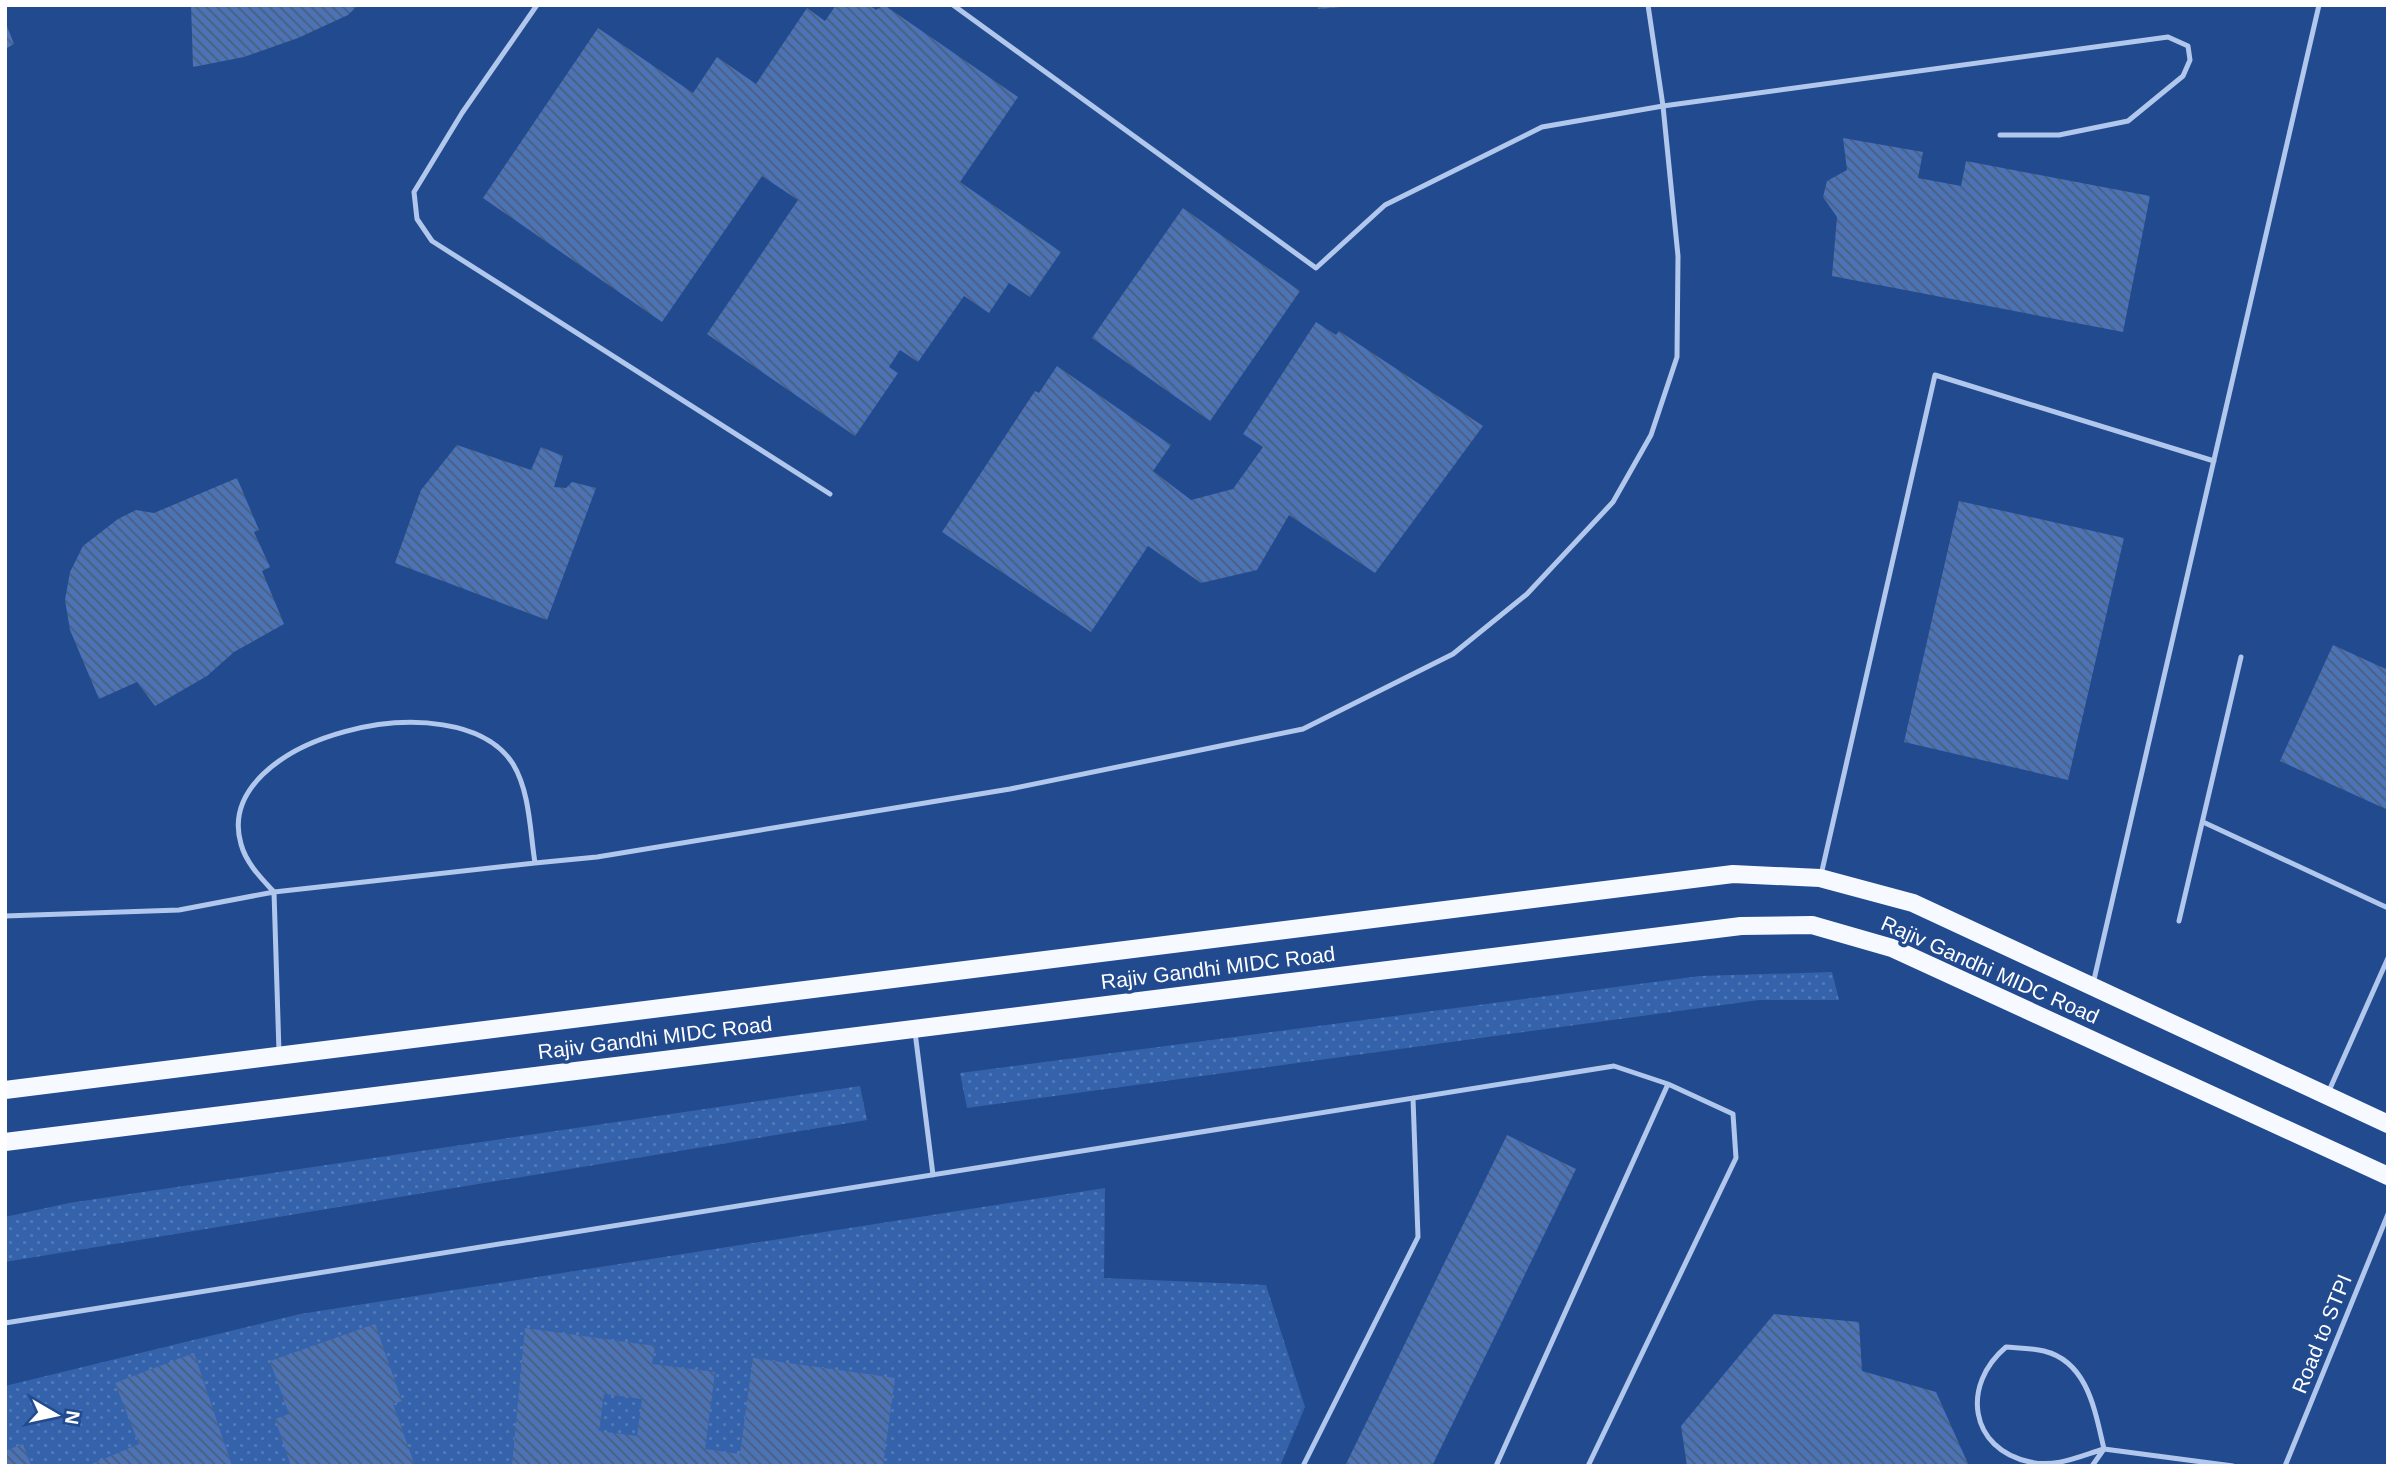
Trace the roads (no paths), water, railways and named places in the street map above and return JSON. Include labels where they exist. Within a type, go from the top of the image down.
[{"type":"main road","name":"Rajiv Gandhi MIDC Road","points":[[5,1090],[1719,875],[1820,878],[1913,903],[2388,1124]]},
{"type":"main road","name":"Rajiv Gandhi MIDC Road","points":[[5,1142],[1741,926],[1812,925],[1892,948],[2388,1176]]},
{"type":"lane","points":[[537,5],[462,113],[414,192],[417,219],[432,242],[830,494]]},
{"type":"lane","points":[[953,5],[1316,268],[1385,205],[1542,127],[1663,106],[2168,37],[2188,46],[2190,60],[2183,76],[2128,121],[2059,135],[2000,135]]},
{"type":"lane","points":[[5,916],[179,910],[274,892],[597,858],[1010,789],[1303,729],[1454,654],[1527,594],[1613,502],[1651,435],[1677,357],[1678,256],[1663,106],[1648,5]]},
{"type":"lane","points":[[2092,986],[2319,5]]},
{"type":"lane","points":[[1820,878],[1935,375],[2214,461]]},
{"type":"lane","points":[[2179,921],[2241,657]]},
{"type":"lane","points":[[279,1056],[274,892],[254,871],[240,844],[240,810],[261,777],[289,753],[341,732],[387,724],[418,722],[451,726],[474,733],[496,747],[512,763],[523,784],[535,863]]},
{"type":"lane","points":[[2203,822],[2388,908]]},
{"type":"lane","points":[[2327,1096],[2388,958]]},
{"type":"lane","points":[[915,1029],[933,1175]]},
{"type":"lane","points":[[5,1323],[1614,1066],[1668,1084],[1733,1114],[1736,1158],[1588,1466]]},
{"type":"lane","points":[[1496,1466],[1668,1084]]},
{"type":"lane","points":[[1303,1466],[1418,1237],[1413,1098]]},
{"type":"lane","name":"Road to STPI","points":[[2285,1466],[2388,1214]]},
{"type":"lane","points":[[2092,1466],[2104,1449],[2093,1400],[2072,1364],[2045,1351],[2006,1347],[1991,1360],[1976,1401],[1980,1426],[2001,1452],[2031,1462],[2057,1464],[2104,1449],[2233,1466]]}]
